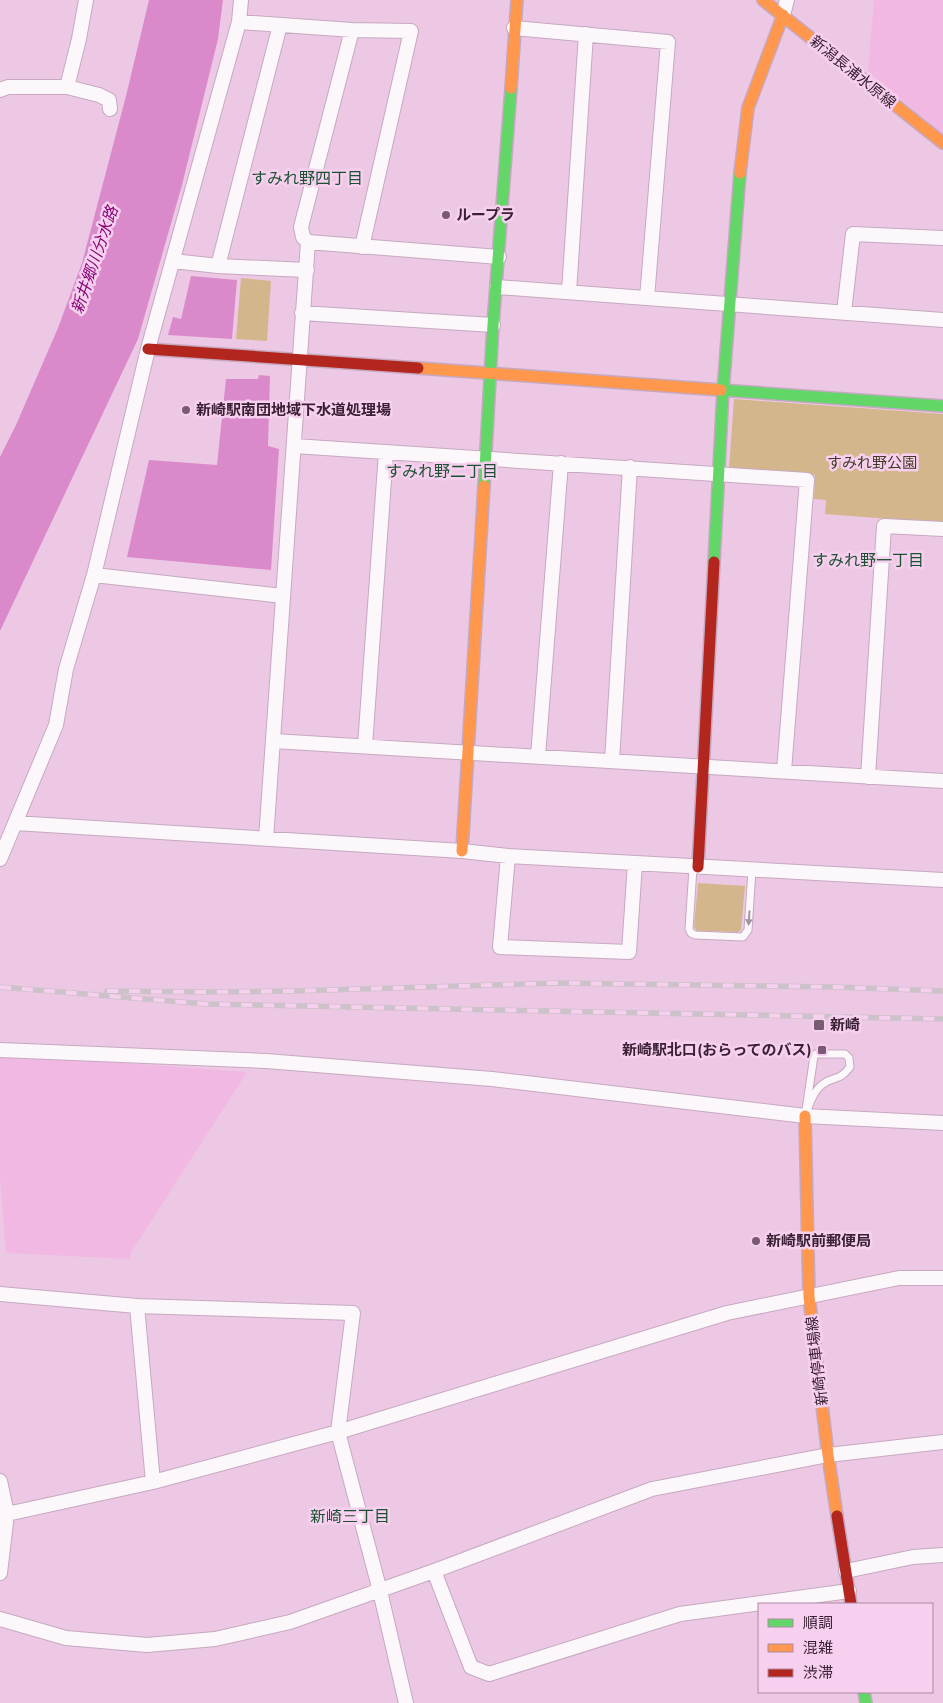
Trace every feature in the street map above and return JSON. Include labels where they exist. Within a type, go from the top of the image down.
[{"type":"street","points":[[67,87],[86,0]]},
{"type":"street","points":[[0,859],[56,725],[66,669],[94,575],[148,349],[239,22],[241,0]]},
{"type":"street","points":[[462,851],[493,325],[517,0]]},
{"type":"street","name":"新潟長浦水原線","points":[[763,0],[943,143]]},
{"type":"street","points":[[695,866],[703,766],[724,391],[741,156],[748,108],[787,0]]},
{"type":"street","points":[[239,22],[352,30],[411,31],[362,246]]},
{"type":"street","points":[[218,266],[280,25]]},
{"type":"street","points":[[514,28],[668,42],[648,298]]},
{"type":"street","points":[[352,30],[301,227],[303,237],[308,242],[499,257]]},
{"type":"street","points":[[569,292],[586,34]]},
{"type":"street","points":[[0,90],[8,87],[67,87],[98,95],[109,100],[110,109]]},
{"type":"street","points":[[844,312],[853,234],[943,238]]},
{"type":"street","points":[[266,839],[308,242]]},
{"type":"street","points":[[173,261],[218,266],[307,270]]},
{"type":"street","points":[[497,287],[943,320]]},
{"type":"street","points":[[302,313],[493,325]]},
{"type":"street","points":[[148,349],[943,406]]},
{"type":"street","points":[[294,446],[807,480],[784,772]]},
{"type":"street","points":[[365,746],[386,452]]},
{"type":"street","points":[[538,756],[561,463]]},
{"type":"street","points":[[612,761],[630,467]]},
{"type":"street","points":[[868,777],[884,526],[943,529]]},
{"type":"street","points":[[94,575],[284,596]]},
{"type":"street","points":[[273,740],[943,781]]},
{"type":"street","points":[[15,824],[462,851],[508,856],[943,880]]},
{"type":"street","points":[[508,856],[500,948],[629,952],[634,863]]},
{"type":"street","points":[[0,1050],[266,1061],[492,1079],[804,1116],[943,1123]]},
{"type":"street","name":"新崎停車場線","points":[[804,1116],[810,1297],[828,1455],[850,1597]]},
{"type":"street","points":[[7,1514],[153,1482],[338,1432],[727,1314],[899,1278],[943,1278]]},
{"type":"street","points":[[0,1294],[137,1306],[353,1313],[338,1432],[380,1591],[406,1703]]},
{"type":"street","points":[[137,1306],[153,1482]]},
{"type":"street","points":[[0,1620],[66,1638],[147,1645],[214,1639],[290,1622],[380,1591],[652,1489],[828,1455],[943,1442]]},
{"type":"street","points":[[0,1481],[7,1514],[0,1574]]},
{"type":"street","points":[[846,1571],[913,1557],[943,1555]]},
{"type":"street","points":[[434,1571],[471,1666],[489,1674],[680,1614],[758,1606]]},
{"type":"street","points":[[790,1603],[850,1597]]},
{"type":"lane","points":[[695,866],[689,929],[696,935],[743,937],[747,934],[752,870]]},
{"type":"lane","points":[[816,1054],[845,1054],[849,1058],[850,1067],[843,1076],[823,1084],[814,1094],[804,1116],[814,1056],[816,1054]]},
{"type":"shaded area","points":[[874,0],[943,0],[943,135],[868,71]]},
{"type":"shaded area","points":[[0,1054],[247,1072],[130,1254],[131,1259],[6,1253],[0,1177]]},
{"type":"green space","points":[[241,278],[271,281],[267,341],[236,339]]},
{"type":"green space","name":"すみれ野公園","points":[[734,399],[943,414],[943,523],[825,514],[826,500],[814,499],[815,475],[729,469]]},
{"type":"green space","points":[[698,883],[745,886],[741,930],[738,932],[697,931],[694,927]]},
{"type":"water","name":"新井郷川分水路","points":[[149,0],[223,0],[218,39],[182,185],[138,339],[0,631],[0,457],[58,328],[82,263]]},
{"type":"water","points":[[191,276],[237,280],[232,339],[168,335],[173,317],[181,319]]},
{"type":"water","points":[[259,375],[270,376],[268,446],[279,449],[271,570],[127,557],[149,460],[217,465],[226,379],[258,379]]},
{"type":"railway","points":[[107,991],[294,991],[557,983],[836,987],[943,991]]},
{"type":"railway","points":[[0,987],[206,1004],[943,1019]]},
{"type":"traffic: fast","points":[[484,486],[493,325],[511,88]]},
{"type":"traffic: fast","points":[[714,562],[723,391],[740,173]]},
{"type":"traffic: fast","points":[[721,390],[943,406]]},
{"type":"traffic: fast","points":[[864,1693],[866,1703]]},
{"type":"traffic: slow","points":[[511,88],[517,0]]},
{"type":"traffic: slow","points":[[763,0],[943,143]]},
{"type":"traffic: slow","points":[[740,173],[748,108],[783,15]]},
{"type":"traffic: slow","points":[[418,368],[721,390]]},
{"type":"traffic: slow","points":[[462,851],[484,486]]},
{"type":"traffic: slow","points":[[805,1116],[809,1297],[837,1516]]},
{"type":"traffic: jam","points":[[148,349],[418,368]]},
{"type":"traffic: jam","points":[[698,867],[714,562]]},
{"type":"traffic: jam","points":[[837,1516],[851,1603]]},
{"type":"place","name":"ループラ","points":[[446,215]]},
{"type":"place","name":"新崎駅南団地域下水道処理場","points":[[186,410]]},
{"type":"place","name":"新崎","points":[[819,1025]]},
{"type":"place","name":"新崎駅北口(おらってのバス)","points":[[822,1050]]},
{"type":"place","name":"新崎駅前郵便局","points":[[756,1241]]},
{"type":"district","name":"すみれ野四丁目","points":[[307,179]]},
{"type":"district","name":"すみれ野二丁目","points":[[442,472]]},
{"type":"district","name":"すみれ野一丁目","points":[[868,561]]},
{"type":"district","name":"新崎三丁目","points":[[350,1517]]}]
